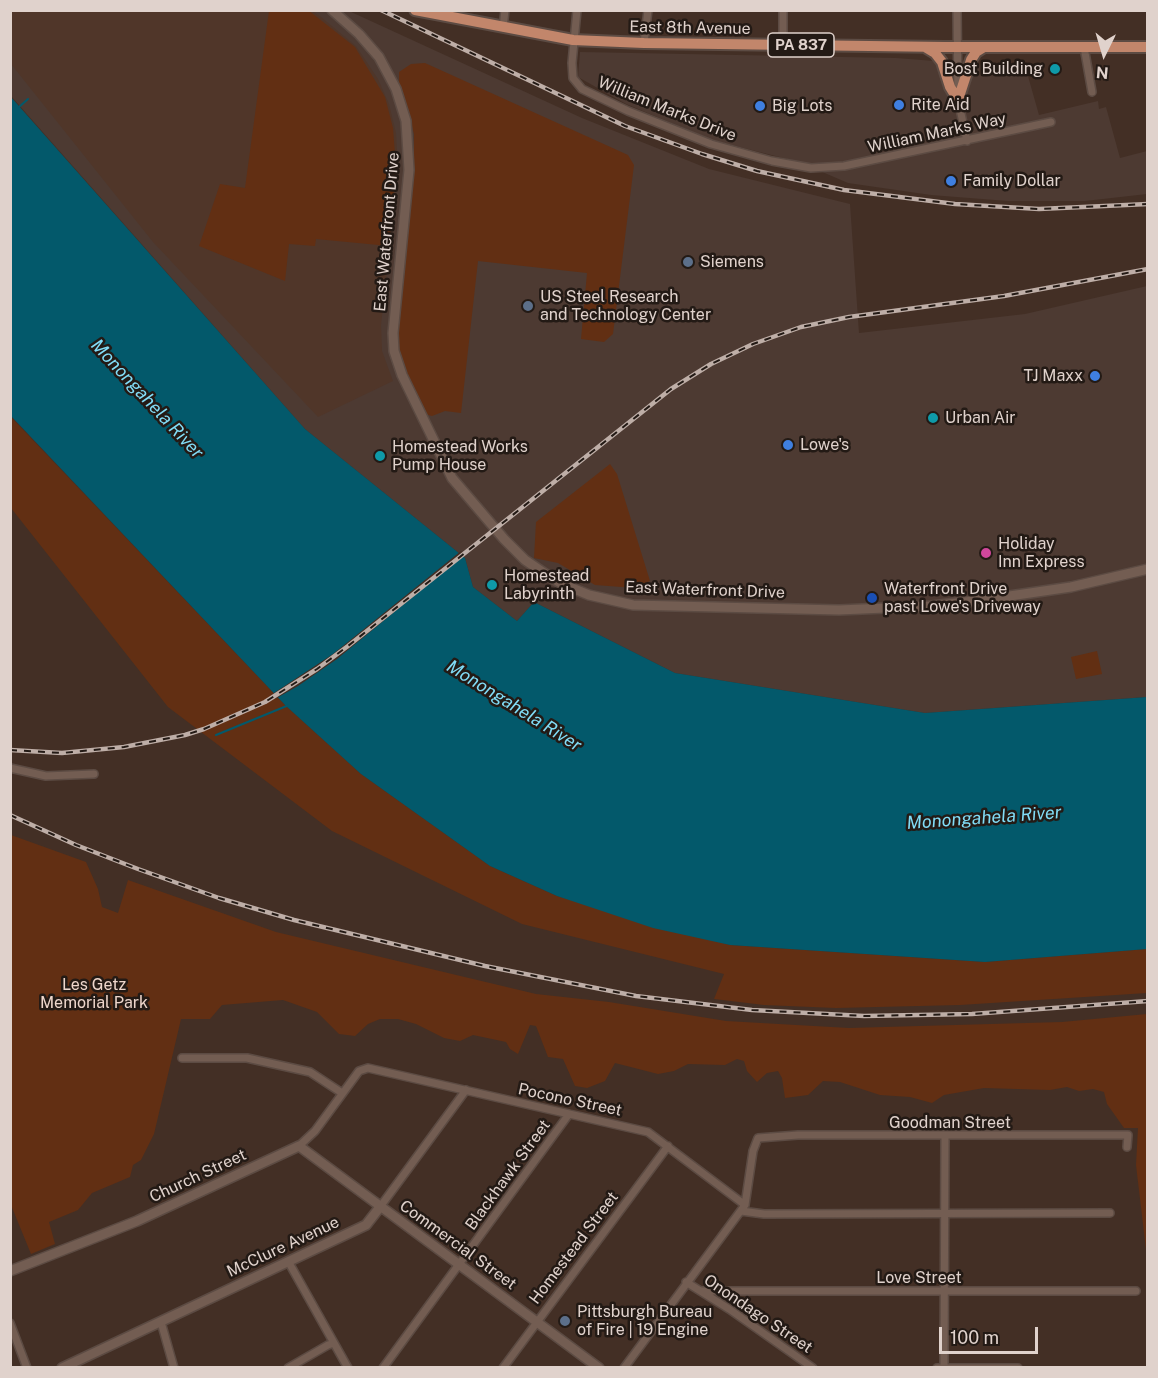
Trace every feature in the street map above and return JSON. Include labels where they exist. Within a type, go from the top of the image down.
[{"type":"main road","name":"East 8th Avenue","points":[[415,10],[573,40],[924,47],[1148,47]]},
{"type":"main road","points":[[924,47],[935,53],[942,62],[950,87],[958,100]]},
{"type":"main road","points":[[958,100],[971,60],[976,52],[984,47]]},
{"type":"street","name":"East Waterfront Drive","points":[[332,10],[354,28],[379,57],[396,89],[406,121],[409,170],[393,333],[394,351],[402,375],[452,478],[525,560],[547,575],[589,595],[633,605],[872,610],[932,606],[1042,592],[1148,569]]},
{"type":"street","points":[[503,28],[505,10]]},
{"type":"street","name":"William Marks Drive","points":[[577,10],[573,40],[573,78],[582,89],[628,111],[711,144],[800,166],[829,168]]},
{"type":"street","points":[[644,43],[648,10]]},
{"type":"street","points":[[783,10],[783,45]]},
{"type":"street","points":[[957,10],[958,100],[967,141]]},
{"type":"street","points":[[1084,47],[1092,92]]},
{"type":"street","name":"William Marks Way","points":[[829,168],[1051,122]]},
{"type":"street","points":[[10,768],[46,776],[94,774]]},
{"type":"street","points":[[182,1058],[247,1058],[310,1072],[342,1093]]},
{"type":"street","name":"Church Street","points":[[10,1271],[137,1221],[299,1146],[315,1131],[359,1071],[368,1068]]},
{"type":"street","name":"Pocono Street","points":[[368,1068],[648,1132],[743,1208],[764,1214],[1110,1213]]},
{"type":"street","name":"McClure Avenue","points":[[62,1368],[82,1363],[161,1322],[366,1225],[466,1090]]},
{"type":"street","name":"Blackhawk Street","points":[[383,1368],[569,1114]]},
{"type":"street","name":"Goodman Street","points":[[743,1208],[753,1151],[758,1138],[1128,1135],[1127,1147]]},
{"type":"street","points":[[944,1367],[945,1137]]},
{"type":"street","name":"Commercial Street","points":[[299,1146],[599,1368]]},
{"type":"street","name":"Homestead Street","points":[[503,1368],[668,1146]]},
{"type":"street","points":[[624,1368],[743,1208]]},
{"type":"street","points":[[288,1262],[348,1368]]},
{"type":"street","name":"Onondago Street","points":[[686,1282],[813,1368]]},
{"type":"street","name":"Love Street","points":[[702,1291],[1136,1291]]},
{"type":"street","points":[[161,1322],[174,1368]]},
{"type":"street","points":[[10,1323],[27,1368]]},
{"type":"street","points":[[288,1368],[334,1343]]},
{"type":"street","points":[[938,1368],[1018,1368]]},
{"type":"shaded area","points":[[311,10],[356,46],[378,79],[389,104],[396,133],[398,167],[381,325],[382,351],[393,381],[318,417],[153,242],[11,64],[11,11]]},
{"type":"shaded area","points":[[10,11],[349,11],[582,118],[709,169],[850,204],[859,333],[1025,314],[1147,286],[1147,697],[925,713],[675,673],[534,602],[517,621],[473,587],[465,558],[305,429],[11,96]]},
{"type":"shaded area","points":[[580,52],[896,58],[986,65],[1024,62],[1039,115],[1098,101],[1099,109],[1106,107],[1120,158],[1147,151],[1147,194],[1085,201],[1008,201],[931,195],[848,183],[799,162],[712,140],[626,104],[578,77]]},
{"type":"green space","points":[[308,10],[355,47],[385,97],[393,128],[396,167],[389,246],[316,239],[315,246],[289,244],[285,281],[199,246],[220,184],[245,188],[269,11]]},
{"type":"green space","points":[[425,63],[628,155],[634,165],[613,334],[604,342],[581,339],[587,273],[478,261],[461,413],[445,411],[432,416],[425,414],[400,360],[397,335],[414,162],[414,134],[399,84],[399,72],[411,64]]},
{"type":"green space","points":[[10,416],[286,706],[361,774],[490,866],[557,896],[730,945],[985,962],[1147,949],[1147,993],[960,1005],[836,1008],[764,1005],[714,999],[724,974],[522,924],[332,831],[168,707],[11,508]]},
{"type":"green space","points":[[610,464],[617,474],[650,581],[635,588],[595,585],[558,563],[534,558],[536,522]]},
{"type":"green space","points":[[1097,651],[1102,674],[1076,679],[1071,657]]},
{"type":"green space","name":"Les Getz Memorial Park","points":[[11,835],[86,862],[98,889],[102,907],[118,913],[128,880],[276,932],[536,994],[609,1002],[726,1021],[849,1028],[1062,1022],[1147,1014],[1147,1258],[1136,1165],[1138,1128],[1124,1128],[1107,1104],[1104,1092],[1093,1089],[1079,1091],[1067,1087],[1050,1090],[984,1088],[944,1095],[932,1103],[910,1097],[880,1095],[840,1082],[823,1081],[808,1095],[785,1098],[782,1078],[778,1071],[767,1073],[757,1082],[747,1071],[744,1061],[737,1059],[725,1065],[688,1064],[674,1071],[658,1074],[615,1063],[605,1081],[587,1088],[575,1086],[563,1059],[548,1057],[536,1026],[530,1025],[518,1054],[510,1049],[506,1042],[473,1035],[460,1041],[444,1038],[416,1024],[398,1019],[380,1019],[368,1024],[355,1036],[339,1034],[317,1012],[283,1000],[222,1005],[210,1019],[181,1019],[154,1134],[141,1160],[133,1165],[130,1177],[92,1193],[78,1210],[49,1222],[55,1244],[31,1254],[11,1205]]},
{"type":"water","name":"Monongahela River","points":[[10,96],[305,429],[465,558],[473,587],[517,621],[534,602],[675,673],[925,713],[1147,697],[1147,949],[985,962],[730,945],[653,928],[557,896],[490,866],[361,774],[286,706],[11,416]]},
{"type":"pier","points":[[461,551],[465,554],[337,659],[275,699],[271,695],[333,654]]},
{"type":"waterway","points":[[19,107],[28,99]]},
{"type":"waterway","points":[[216,735],[289,705]]},
{"type":"railway","points":[[381,10],[625,126],[757,171],[844,190],[955,204],[1039,209],[1148,204]]},
{"type":"railway","points":[[10,750],[62,753],[124,747],[204,729],[265,702],[348,646],[671,389],[711,364],[753,344],[801,327],[849,317],[1004,296],[1148,269]]},
{"type":"railway","points":[[10,815],[76,845],[138,869],[219,898],[294,920],[485,966],[636,996],[752,1010],[864,1016],[972,1014],[1148,1001]]},
{"type":"place","name":"Bost Building","points":[[1055,69]]},
{"type":"place","name":"Rite Aid","points":[[899,105]]},
{"type":"place","name":"Big Lots","points":[[760,106]]},
{"type":"place","name":"Family Dollar","points":[[951,181]]},
{"type":"place","name":"Siemens","points":[[688,262]]},
{"type":"place","name":"US Steel Research and Technology Center","points":[[528,306]]},
{"type":"place","name":"TJ Maxx","points":[[1095,376]]},
{"type":"place","name":"Urban Air","points":[[933,418]]},
{"type":"place","name":"Lowe's","points":[[788,445]]},
{"type":"place","name":"Homestead Works Pump House","points":[[380,456]]},
{"type":"place","name":"Holiday Inn Express","points":[[986,553]]},
{"type":"place","name":"Homestead Labyrinth","points":[[492,585]]},
{"type":"place","name":"Waterfront Drive past Lowe's Driveway","points":[[872,598]]},
{"type":"place","name":"Pittsburgh Bureau of Fire | 19 Engine","points":[[565,1321]]}]
